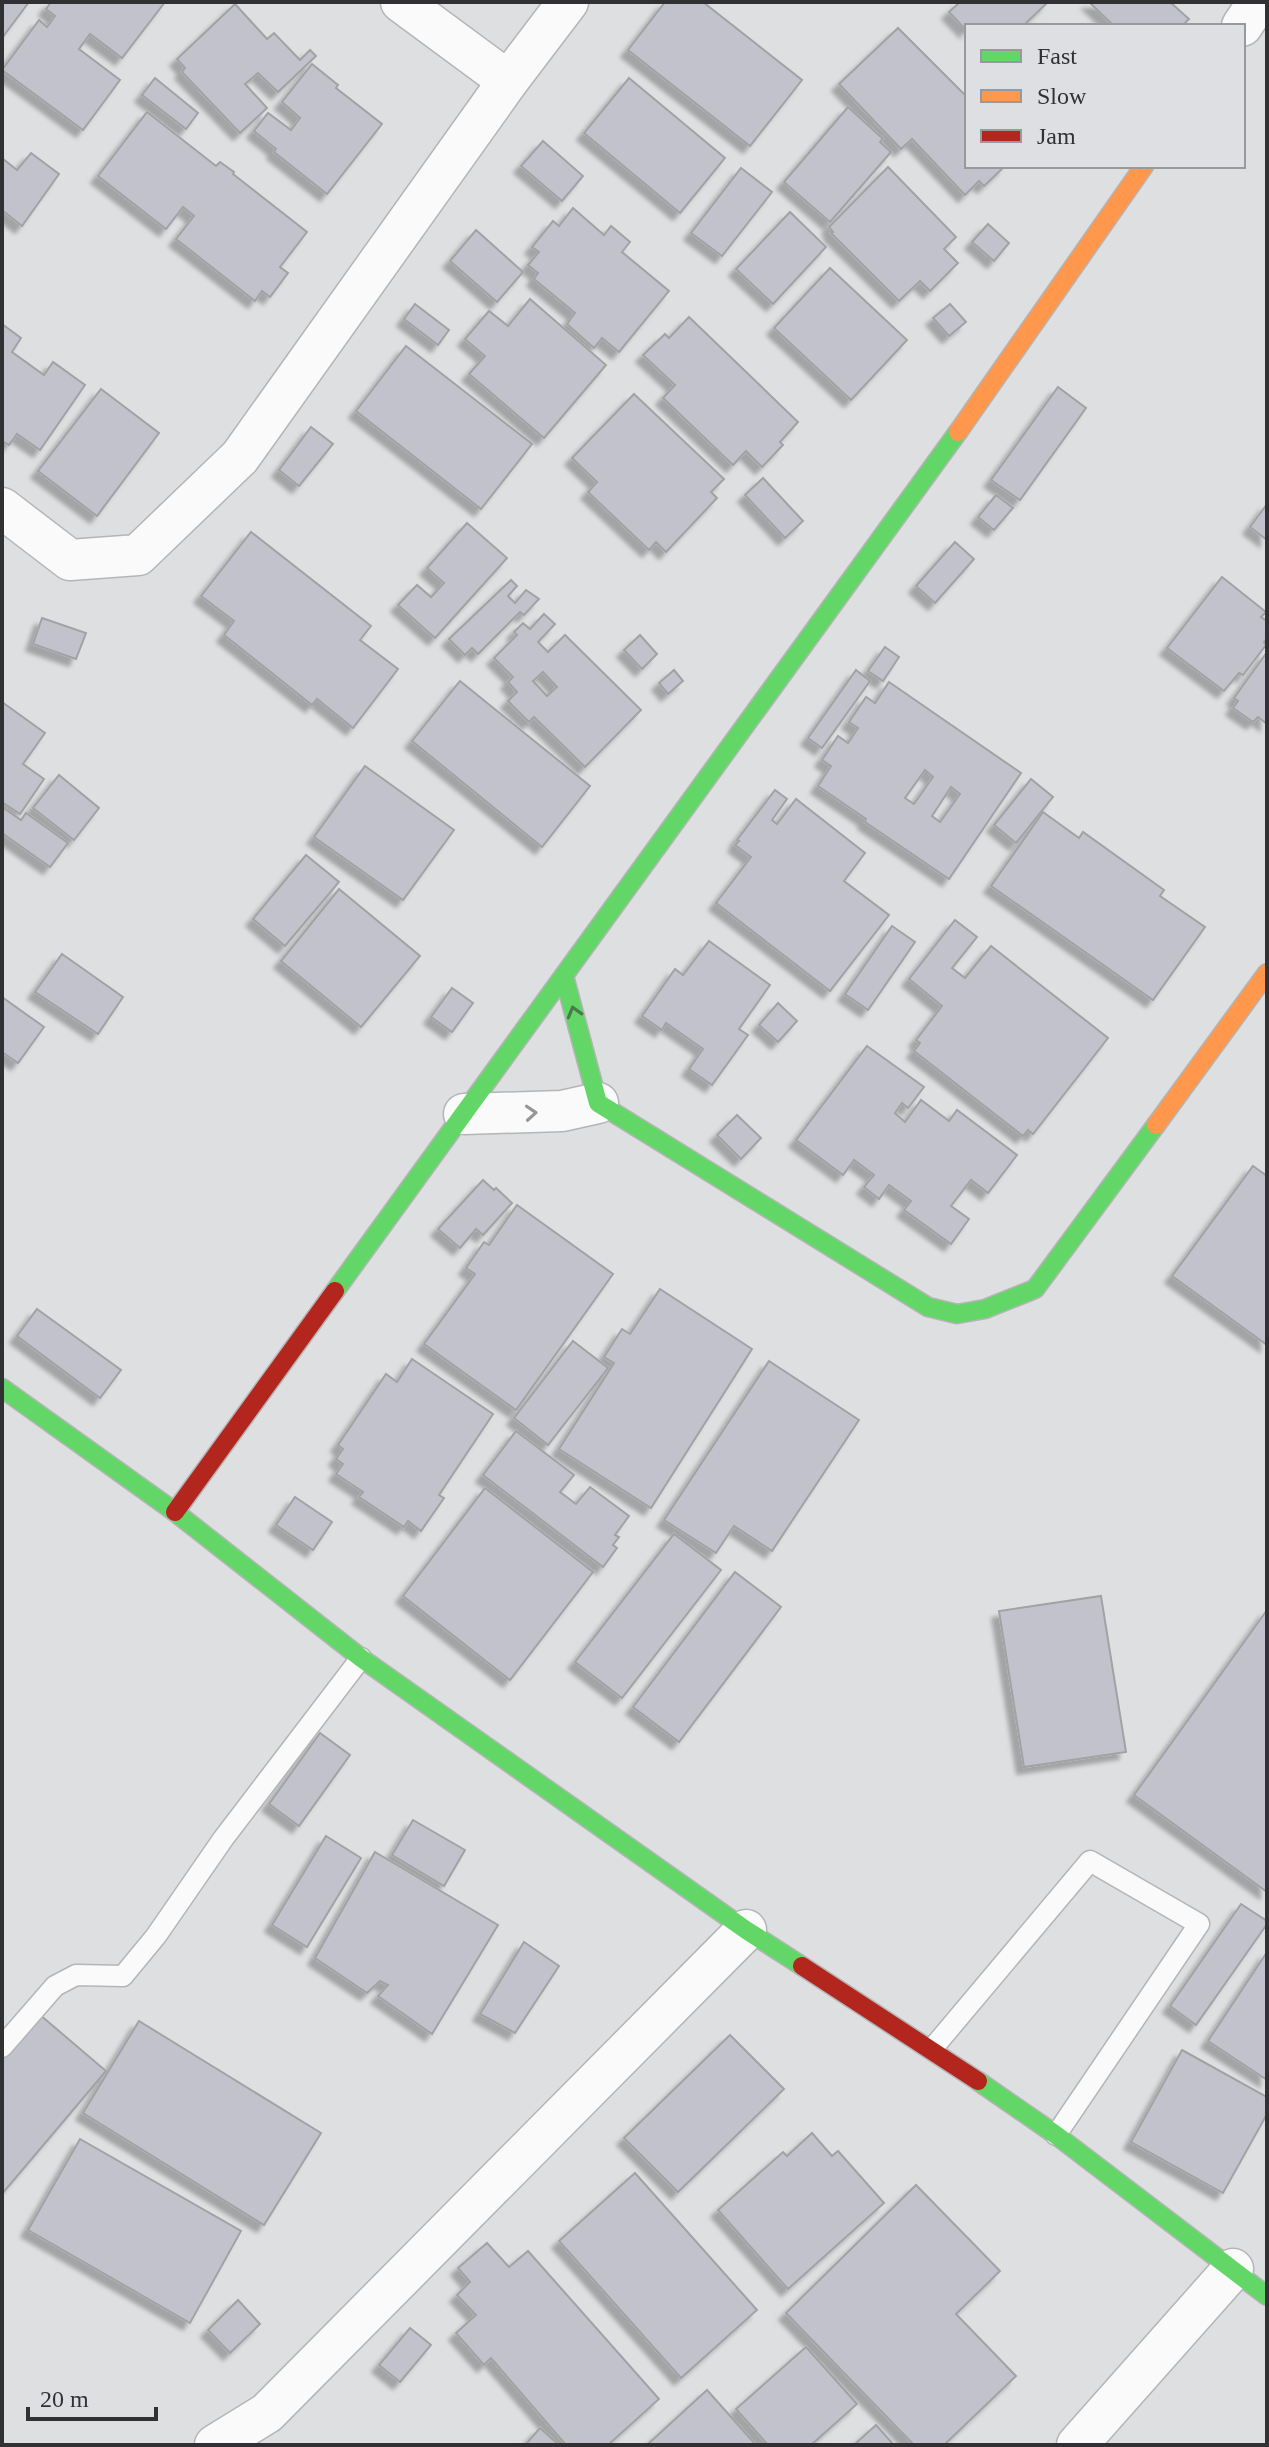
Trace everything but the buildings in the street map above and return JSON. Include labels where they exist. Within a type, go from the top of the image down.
[{"type":"street","points":[[401,2],[508,81]]},
{"type":"street","points":[[2,508],[70,560],[138,555],[240,457],[508,81],[568,2]]},
{"type":"street","points":[[1243,24],[1258,2]]},
{"type":"street","points":[[175,1512],[927,476],[1143,168]]},
{"type":"street","points":[[564,976],[598,1103],[928,1307],[957,1314],[985,1309],[1035,1289],[1267,973]]},
{"type":"street","points":[[464,1114],[562,1111],[598,1103]]},
{"type":"street","points":[[2,1388],[175,1512],[361,1658],[746,1930],[932,2049],[1056,2135],[1267,2296]]},
{"type":"street","points":[[215,2445],[267,2413],[746,1930]]},
{"type":"street","points":[[1077,2445],[1233,2269]]},
{"type":"lane","points":[[2,2047],[55,1986],[76,1975],[123,1976],[156,1936],[223,1839],[361,1658]]},
{"type":"lane","points":[[932,2049],[1090,1861],[1199,1924],[1056,2135]]},
{"type":"traffic: fast","points":[[335,1291],[958,432]]},
{"type":"traffic: fast","points":[[564,976],[598,1103],[928,1307],[957,1314],[985,1309],[1035,1289],[1156,1125]]},
{"type":"traffic: fast","points":[[2,1388],[175,1512],[361,1658],[746,1930],[802,1966]]},
{"type":"traffic: fast","points":[[978,2081],[1056,2135],[1267,2296]]},
{"type":"traffic: slow","points":[[958,432],[1143,168]]},
{"type":"traffic: slow","points":[[1156,1125],[1267,973]]},
{"type":"traffic: jam","points":[[175,1512],[335,1291]]},
{"type":"traffic: jam","points":[[802,1966],[978,2081]]}]
